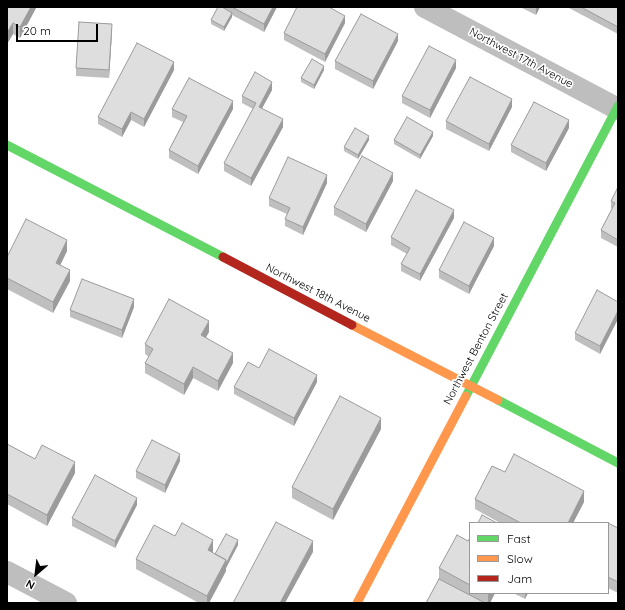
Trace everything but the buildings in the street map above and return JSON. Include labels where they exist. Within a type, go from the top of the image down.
[{"type":"street","name":"Northwest 17th Avenue","points":[[425,7],[618,108]]},
{"type":"street","name":"Northwest Benton Street","points":[[356,603],[618,108]]},
{"type":"street","name":"Northwest 18th Avenue","points":[[7,145],[618,463]]},
{"type":"street","points":[[7,572],[66,603]]},
{"type":"traffic: fast","points":[[466,396],[618,106]]},
{"type":"traffic: fast","points":[[7,145],[223,257]]},
{"type":"traffic: fast","points":[[498,400],[618,463]]},
{"type":"traffic: slow","points":[[352,325],[498,400]]},
{"type":"traffic: slow","points":[[357,603],[466,396]]},
{"type":"traffic: jam","points":[[223,257],[352,325]]}]
